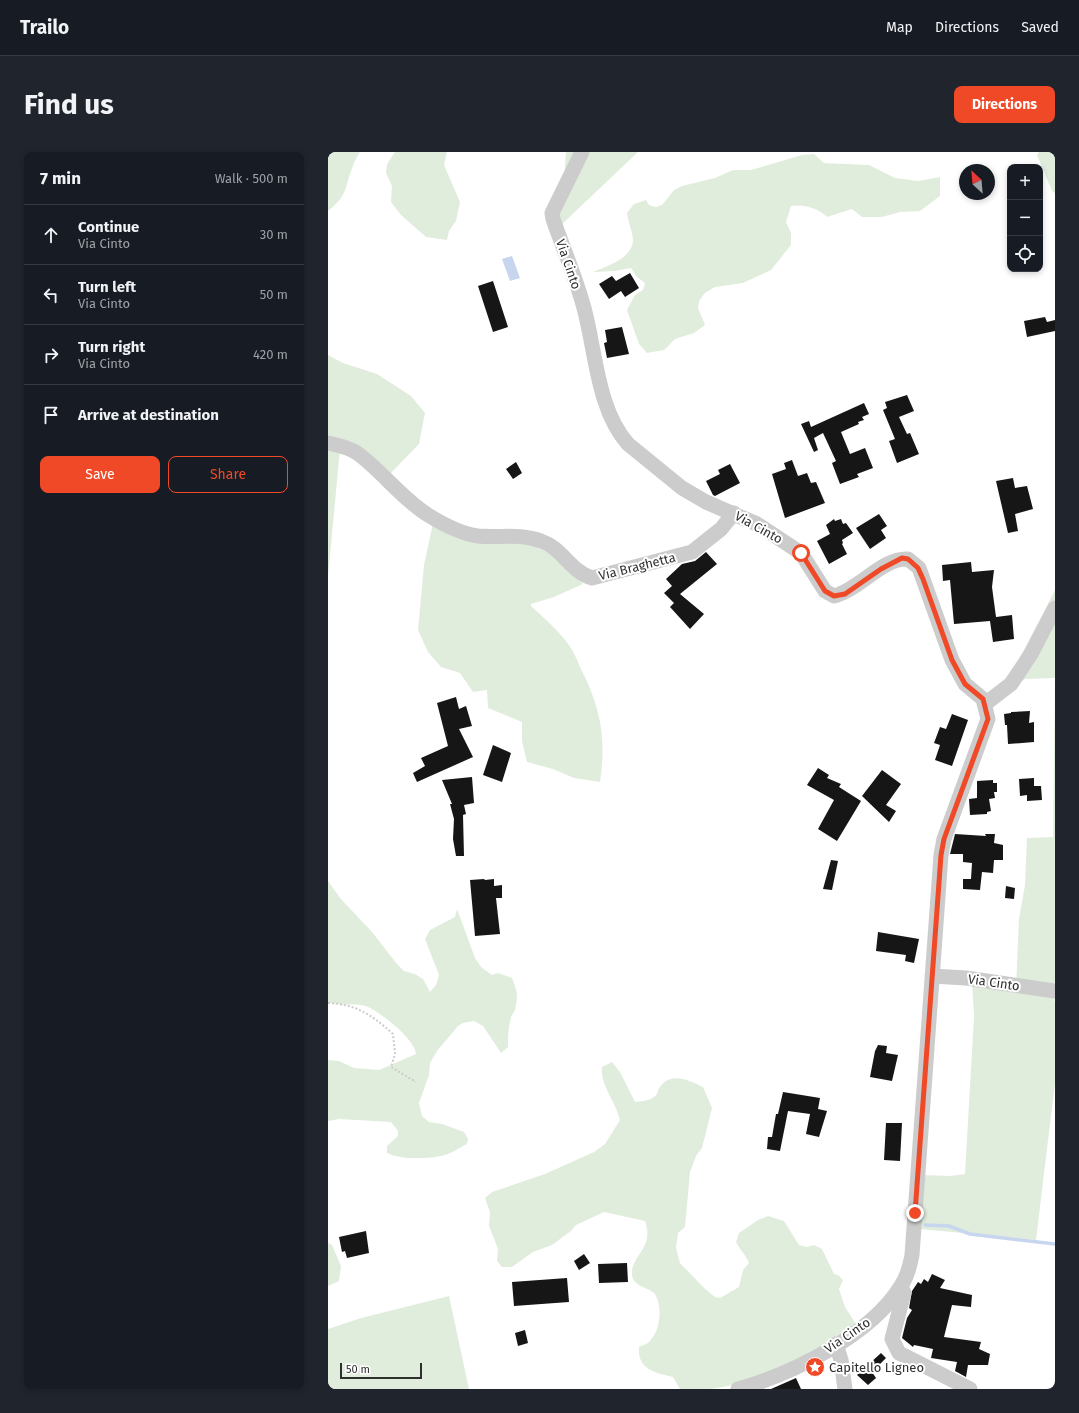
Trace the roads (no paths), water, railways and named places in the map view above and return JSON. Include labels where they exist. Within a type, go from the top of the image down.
[{"type":"street","name":"Via Cinto","points":[[582,152],[552,213],[584,308],[610,416],[620,436],[682,488],[706,502],[757,524],[801,553],[825,591],[834,596],[845,594],[881,569],[902,558],[908,559],[918,568],[923,579],[952,660],[965,684],[983,699],[988,719],[984,734],[944,839],[941,855],[912,1255],[908,1271],[901,1286],[872,1320],[836,1344],[779,1375],[738,1389]]},
{"type":"street","name":"Via Braghetta","points":[[328,443],[356,452],[406,499],[428,515],[477,536],[526,536],[542,541],[554,547],[582,575],[592,578],[692,552],[721,529],[734,513]]},
{"type":"street","points":[[985,704],[1011,684],[1031,654],[1055,608]]},
{"type":"street","name":"Via Cinto","points":[[932,976],[966,978],[1055,990]]},
{"type":"street","points":[[901,1286],[904,1294],[892,1339],[899,1353],[970,1389]]},
{"type":"street","points":[[836,1344],[841,1360],[845,1389]]},
{"type":"water","points":[[512,256],[520,278],[510,281],[502,259]]},
{"type":"waterway","points":[[925,1225],[949,1226],[970,1234],[1055,1244]]},
{"type":"place","name":"Capitello Ligneo","points":[[815,1367]]}]
